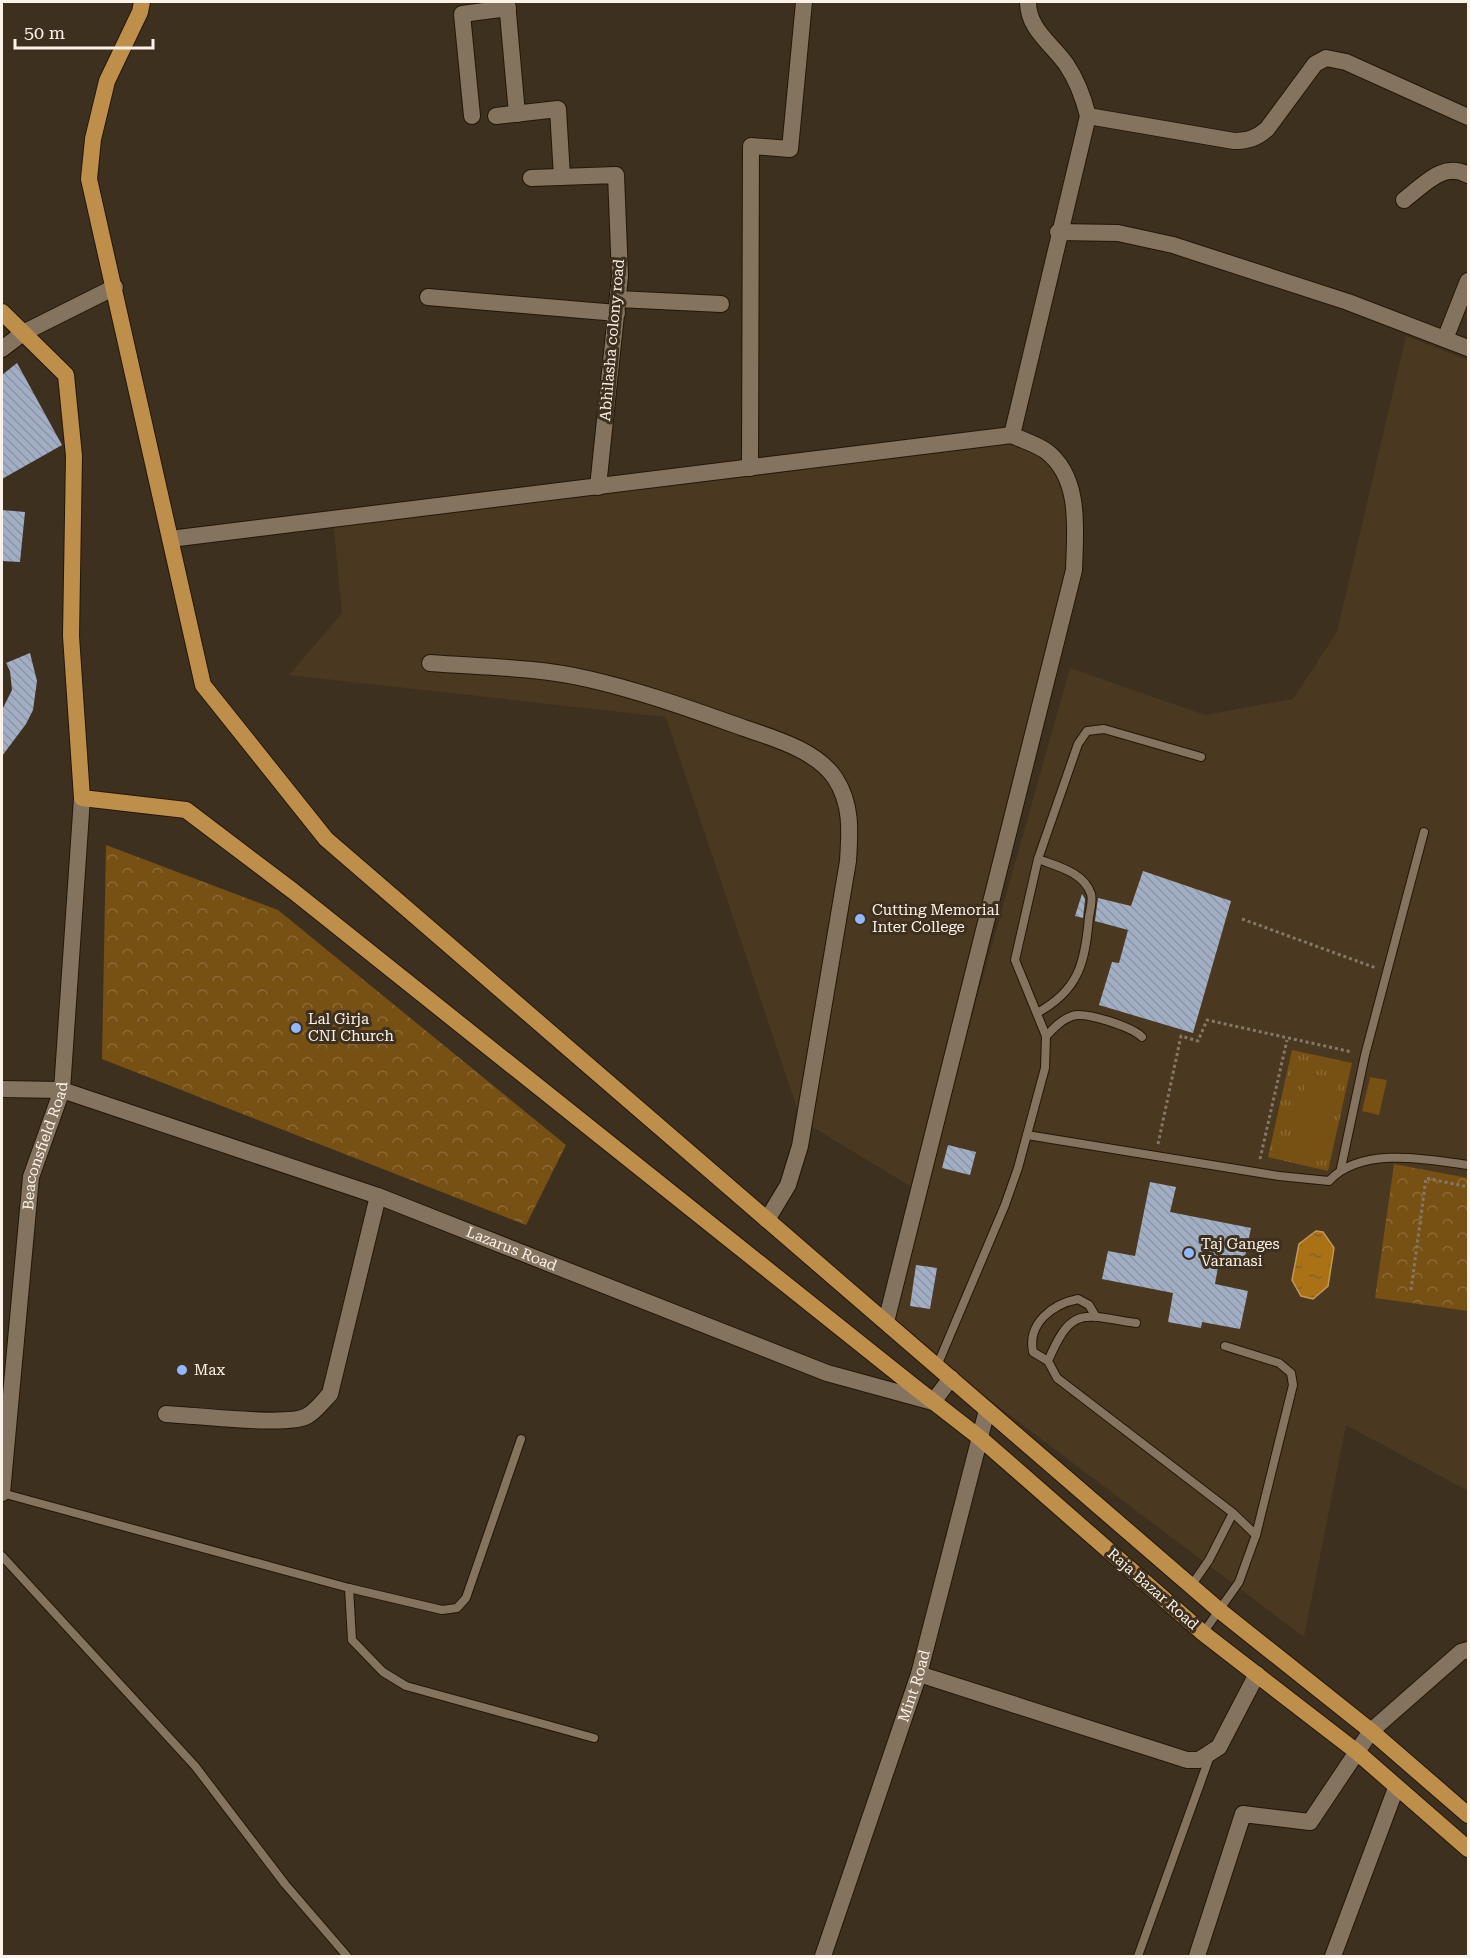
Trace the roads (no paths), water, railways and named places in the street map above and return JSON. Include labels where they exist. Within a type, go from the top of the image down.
[{"type":"main road","name":"Raja Bazar Road","points":[[142,2],[140,12],[107,81],[93,139],[89,179],[203,685],[326,839],[1218,1611],[1371,1731],[1468,1815]]},
{"type":"main road","points":[[2,312],[66,375],[74,456],[71,636],[82,798]]},
{"type":"main road","name":"Raja Bazar Road","points":[[82,798],[186,810],[303,898],[980,1438],[1203,1633],[1357,1752],[1468,1849]]},
{"type":"street","points":[[750,468],[751,146],[790,149],[804,2]]},
{"type":"street","points":[[1012,435],[1058,232],[1088,116],[1077,80],[1054,49],[1038,33],[1030,18],[1028,2]]},
{"type":"street","points":[[472,116],[462,14],[508,5],[517,114]]},
{"type":"street","points":[[1088,116],[1245,141],[1258,137],[1268,129],[1315,64],[1331,58],[1346,62],[1468,117]]},
{"type":"street","points":[[496,116],[558,109],[562,177]]},
{"type":"street","points":[[1404,200],[1445,171],[1456,170],[1468,175]]},
{"type":"street","name":"Abhilasha colony road","points":[[531,178],[616,175],[620,224],[617,306],[598,486]]},
{"type":"street","points":[[1058,232],[1118,233],[1173,245],[1247,267],[1468,348]]},
{"type":"street","points":[[1445,339],[1468,281]]},
{"type":"street","points":[[2,349],[23,333],[115,287]]},
{"type":"street","points":[[428,297],[617,306],[721,304]]},
{"type":"street","points":[[170,539],[1012,435],[1047,452],[1067,478],[1076,518],[1074,570],[886,1322]]},
{"type":"street","points":[[430,663],[522,669],[565,675],[660,698],[781,741],[816,760],[833,776],[846,798],[850,826],[848,861],[800,1146],[788,1185],[767,1220]]},
{"type":"street","name":"Beaconsfield Road","points":[[2,1493],[31,1177],[62,1090],[82,798]]},
{"type":"street","name":"Lazarus Road","points":[[2,1089],[62,1090],[378,1196],[827,1374],[933,1402]]},
{"type":"street","points":[[166,1414],[266,1421],[305,1418],[316,1409],[330,1394],[378,1196]]},
{"type":"street","points":[[933,1402],[951,1378]]},
{"type":"street","name":"Mint Road","points":[[823,1956],[919,1674],[987,1410]]},
{"type":"street","points":[[1197,1956],[1243,1814],[1310,1822],[1371,1731],[1461,1652],[1468,1650]]},
{"type":"street","points":[[919,1674],[1168,1756],[1187,1760],[1199,1760],[1210,1755],[1219,1747],[1257,1674]]},
{"type":"street","points":[[1333,1956],[1396,1788]]},
{"type":"lane","points":[[937,1366],[1005,1205],[1045,1068],[1046,1036],[1023,985],[1015,960],[1038,859],[1078,744],[1088,731],[1104,729],[1201,757]]},
{"type":"lane","points":[[1027,1135],[1257,1172],[1329,1181],[1341,1168],[1365,1055],[1424,832]]},
{"type":"lane","points":[[1037,1013],[1059,1000],[1074,982],[1088,938],[1091,894],[1079,878],[1067,869],[1038,859]]},
{"type":"lane","points":[[1046,1036],[1062,1021],[1074,1015],[1089,1016],[1136,1031],[1143,1037]]},
{"type":"lane","points":[[1341,1168],[1403,1156],[1468,1165]]},
{"type":"lane","points":[[1096,1317],[1089,1305],[1078,1299],[1061,1302],[1043,1316],[1031,1342],[1033,1352],[1048,1361],[1057,1378],[1233,1514],[1256,1535]]},
{"type":"lane","points":[[1048,1361],[1060,1333],[1069,1323],[1084,1316],[1136,1323]]},
{"type":"lane","points":[[1203,1633],[1239,1582],[1256,1535],[1293,1385],[1291,1373],[1279,1363],[1226,1346]]},
{"type":"lane","points":[[2,1493],[349,1588],[442,1610],[457,1608],[466,1598],[521,1439]]},
{"type":"lane","points":[[1191,1586],[1209,1560],[1233,1514]]},
{"type":"lane","points":[[2,1556],[195,1766],[285,1884],[347,1956]]},
{"type":"lane","points":[[349,1588],[352,1640],[368,1659],[406,1686],[594,1738]]},
{"type":"lane","points":[[1138,1956],[1210,1755]]},
{"type":"water","points":[[1316,1231],[1323,1232],[1334,1248],[1328,1286],[1313,1299],[1301,1296],[1292,1280],[1299,1244]]},
{"type":"place","name":"Cutting Memorial Inter College","points":[[860,919]]},
{"type":"place","name":"Lal Girja CNI Church","points":[[296,1028]]},
{"type":"place","name":"Taj Ganges Varanasi","points":[[1189,1253]]},
{"type":"place","name":"Max","points":[[182,1370]]}]
